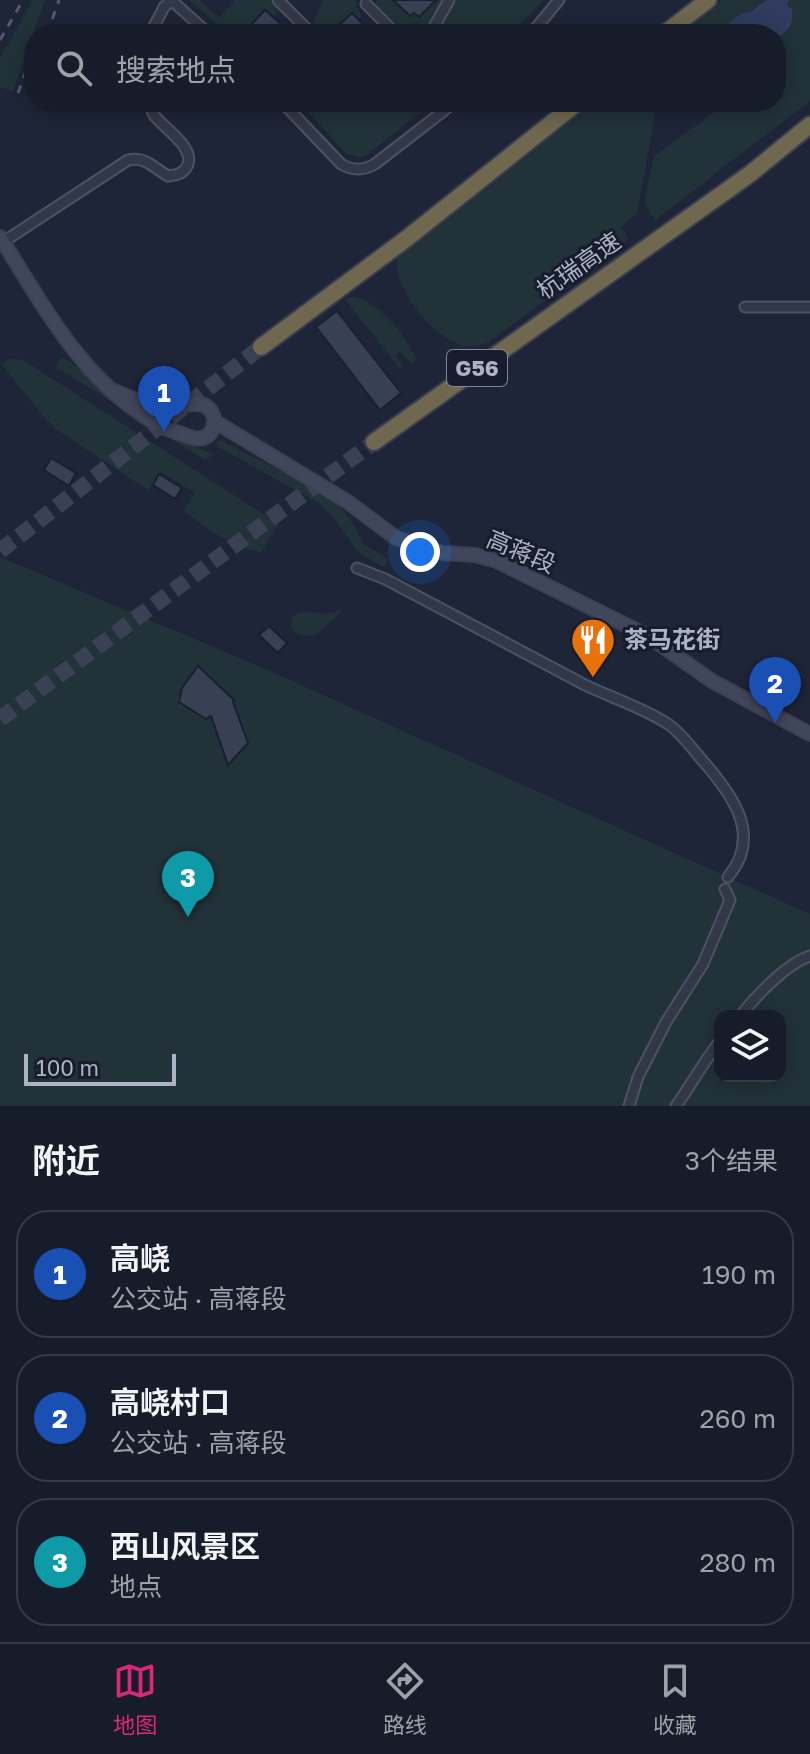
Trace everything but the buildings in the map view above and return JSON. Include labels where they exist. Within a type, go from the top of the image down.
[{"type":"highway","points":[[677,24],[708,0]]},
{"type":"highway","points":[[261,347],[406,239],[565,112]]},
{"type":"highway","name":"杭瑞高速","points":[[374,442],[750,174],[810,125]]},
{"type":"highway","points":[[750,174],[810,137]]},
{"type":"main road","points":[[2,239],[68,343],[89,369],[112,390],[137,411],[167,429],[189,438],[201,439],[210,432],[214,421],[206,406],[165,407],[112,390]]},
{"type":"main road","points":[[184,435],[178,419],[189,405]]},
{"type":"main road","name":"高蒋段","points":[[214,421],[348,502],[396,538],[443,553],[475,555],[497,561],[648,636],[712,681],[810,734]]},
{"type":"street","points":[[154,24],[171,0],[198,24]]},
{"type":"street","points":[[278,0],[302,24]]},
{"type":"street","points":[[436,24],[449,0]]},
{"type":"street","points":[[539,24],[559,0]]},
{"type":"street","points":[[366,4],[386,24]]},
{"type":"street","points":[[2,239],[128,160],[145,161],[168,176],[182,172],[189,160],[184,145],[154,112]]},
{"type":"street","points":[[292,112],[341,164],[359,170],[375,164],[442,112]]},
{"type":"street","points":[[745,307],[810,307]]},
{"type":"street","points":[[357,568],[385,579],[669,725],[729,794],[739,817],[744,833],[743,851],[738,865],[728,877]]},
{"type":"street","points":[[629,1106],[638,1077],[666,1022],[703,964],[730,900],[725,889]]},
{"type":"street","points":[[746,1010],[774,981],[806,957]]},
{"type":"street","points":[[676,1106],[714,1049]]},
{"type":"shaded area","points":[[33,0],[45,0],[37,24],[24,24],[24,60],[13,91],[0,87],[0,58]]},
{"type":"shaded area","points":[[189,0],[200,0],[219,18],[235,0],[272,0],[281,9],[273,17],[264,10],[253,24],[217,24]]},
{"type":"shaded area","points":[[323,0],[357,0],[356,6],[362,16],[359,20],[348,24],[313,24]]},
{"type":"shaded area","points":[[376,0],[393,0],[410,16],[414,13],[419,17],[433,3],[432,0],[444,0],[431,24],[390,24],[376,10]]},
{"type":"shaded area","points":[[456,0],[543,0],[521,24],[440,24]]},
{"type":"shaded area","points":[[721,0],[810,0],[810,101],[655,220],[644,203],[654,156],[715,112],[786,112],[786,24],[691,24]]},
{"type":"shaded area","points":[[308,112],[421,112],[365,156],[347,154]]},
{"type":"shaded area","points":[[577,112],[654,112],[637,213],[621,227],[629,239],[487,343],[470,346],[455,342],[427,322],[405,291],[399,275],[397,260],[401,247]]},
{"type":"shaded area","points":[[353,296],[383,313],[417,359],[411,364],[400,350],[395,355],[404,368],[399,368],[345,299]]},
{"type":"shaded area","points":[[61,357],[133,415],[173,437],[214,454],[205,460],[56,367]]},
{"type":"shaded area","points":[[9,359],[23,360],[279,524],[261,552],[230,541],[183,511],[195,493],[161,472],[148,490],[57,430],[2,365]]},
{"type":"shaded area","points":[[218,441],[318,490],[340,506],[365,545],[388,559],[384,568],[357,551],[320,504],[218,447]]},
{"type":"shaded area","points":[[0,557],[261,667],[810,914],[810,1106],[0,1106]]},
{"type":"shaded area","points":[[340,610],[314,636],[298,635],[291,626],[293,616],[299,613]]},
{"type":"water","points":[[767,0],[790,0],[787,2],[792,9],[792,19],[786,31],[786,24],[728,24],[740,14],[750,12]]},
{"type":"tunnel","points":[[0,551],[261,347]]},
{"type":"tunnel","points":[[0,719],[374,442]]},
{"type":"railway","points":[[0,40],[23,0]]},
{"type":"railway","points":[[51,24],[59,0]]},
{"type":"railway","points":[[18,93],[24,77]]},
{"type":"place","name":"高峣","points":[[164,432]]},
{"type":"place","name":"茶马花街","points":[[593,679]]},
{"type":"place","name":"高峣村口","points":[[775,723]]},
{"type":"place","name":"西山风景区","points":[[188,917]]}]
